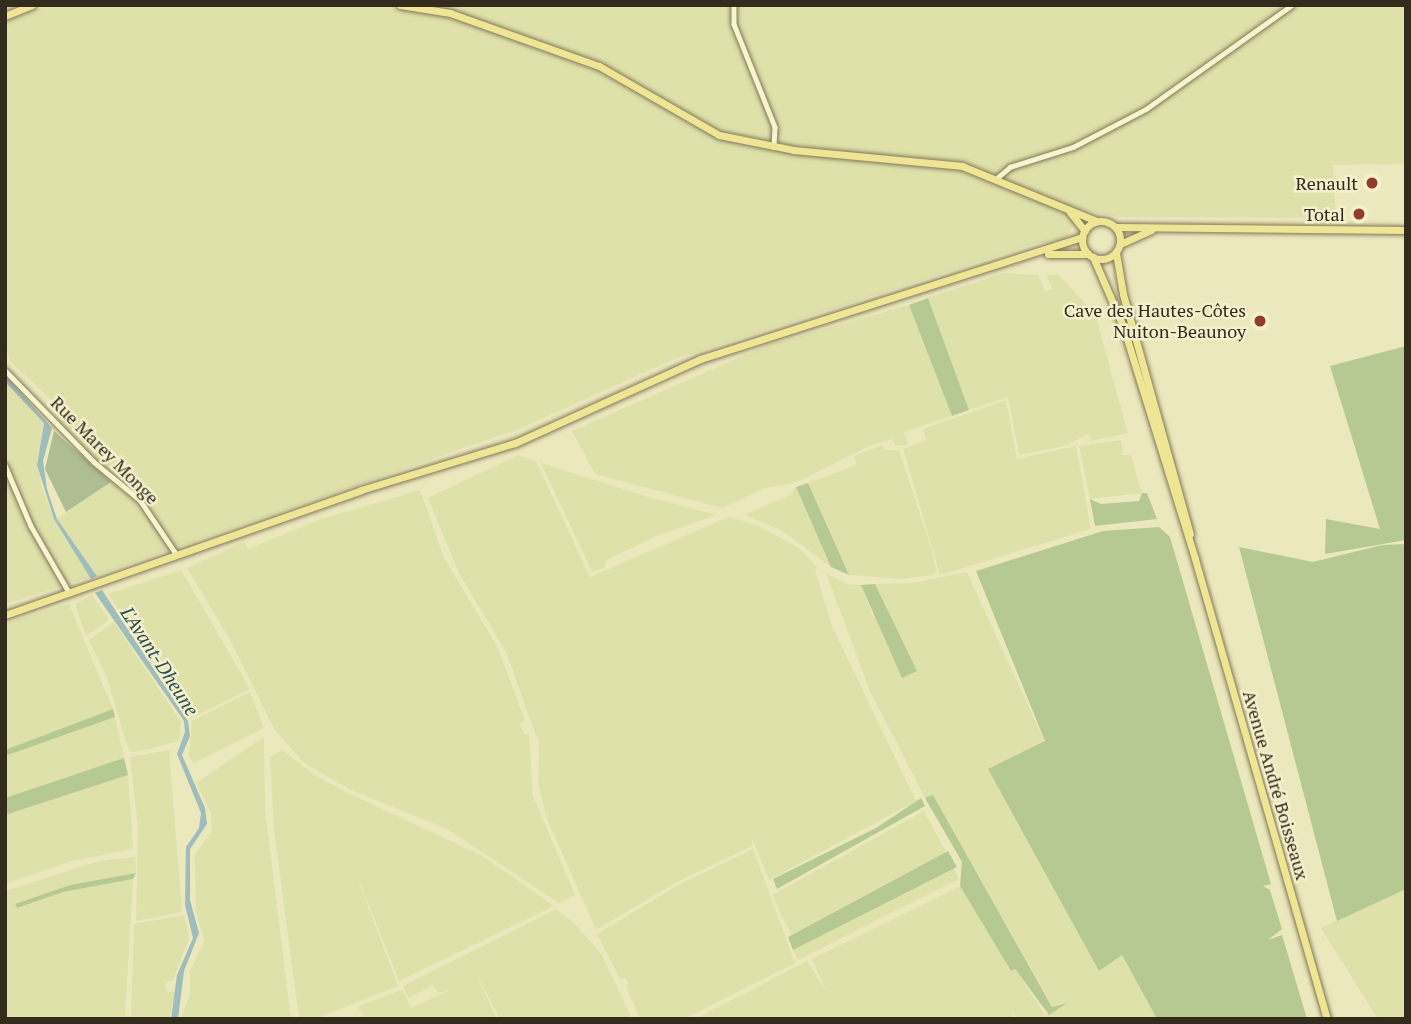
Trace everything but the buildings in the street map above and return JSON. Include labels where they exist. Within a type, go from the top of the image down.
[{"type":"main road","points":[[5,16],[32,5]]},
{"type":"main road","points":[[400,5],[450,13],[589,62],[634,84],[704,129],[774,147],[945,163],[997,178],[1115,227],[1406,230]]},
{"type":"main road","points":[[1060,206],[1084,234],[1090,256]]},
{"type":"main road","points":[[5,615],[71,595],[361,490],[548,432],[700,359],[1030,257],[1084,234],[1097,221]]},
{"type":"main road","points":[[1030,257],[1069,251],[1105,259],[1116,253],[1120,244],[1132,235],[1169,226]]},
{"type":"main road","points":[[1115,227],[1120,244]]},
{"type":"main road","name":"Avenue André Boisseaux","points":[[1116,253],[1123,295],[1195,559],[1327,1019]]},
{"type":"main road","name":"Avenue André Boisseaux","points":[[1090,256],[1123,326],[1195,559]]},
{"type":"street","points":[[734,5],[734,24],[775,127],[774,147]]},
{"type":"street","points":[[997,178],[1010,167],[1073,147],[1146,109],[1292,5]]},
{"type":"street","name":"Rue Marey Monge","points":[[5,370],[94,462],[140,500],[178,556]]},
{"type":"street","points":[[5,465],[31,526],[71,595]]},
{"type":"green space","points":[[5,5],[1406,5],[1406,164],[1333,165],[1336,218],[1117,217],[1080,209],[1066,239],[1034,244],[672,360],[519,429],[97,575],[57,519],[110,482],[59,431],[51,400],[10,361],[5,343]]},
{"type":"green space","points":[[1004,273],[1038,275],[1046,292],[1052,289],[1047,276],[1058,274],[1095,314],[1128,433],[1091,441],[1088,434],[1065,446],[1019,455],[1008,397],[969,410],[928,298]]},
{"type":"green space","points":[[928,298],[969,410],[952,416],[909,305]]},
{"type":"green space","points":[[909,305],[952,416],[904,432],[908,445],[896,446],[892,439],[872,445],[797,482],[765,488],[722,508],[595,474],[572,431],[765,346]]},
{"type":"green space","points":[[1406,346],[1406,540],[1325,554],[1326,519],[1380,529],[1330,366]]},
{"type":"green space","points":[[5,382],[44,423],[37,462],[42,488],[58,527],[91,577],[5,604]]},
{"type":"green space","points":[[1006,400],[1017,459],[1076,446],[1091,529],[940,575],[903,449],[926,440],[923,429]]},
{"type":"green space","points":[[54,431],[111,482],[66,512],[45,469]]},
{"type":"green space","points":[[1121,440],[1123,455],[1131,455],[1142,493],[1090,499],[1079,446]]},
{"type":"green space","points":[[882,445],[885,450],[899,450],[931,547],[937,572],[932,575],[901,579],[849,575],[808,483],[857,465],[854,456]]},
{"type":"green space","points":[[518,455],[536,461],[590,577],[729,517],[757,525],[800,549],[818,568],[815,570],[832,626],[916,801],[769,880],[752,839],[752,846],[677,882],[596,930],[547,819],[538,783],[539,744],[506,652],[459,573],[428,498]]},
{"type":"green space","points":[[541,463],[716,515],[659,535],[606,560],[604,568],[592,572]]},
{"type":"green space","points":[[808,483],[849,575],[831,567],[796,487]]},
{"type":"green space","points":[[796,487],[831,567],[781,530],[744,515],[790,495]]},
{"type":"green space","points":[[420,490],[444,558],[497,646],[525,720],[520,723],[524,734],[529,734],[533,796],[575,895],[559,903],[447,829],[351,790],[304,763],[274,729],[230,640],[187,568],[244,542],[248,549],[321,519]]},
{"type":"green space","points":[[1142,493],[1147,493],[1157,519],[1095,526],[1090,499],[1101,504],[1139,501]]},
{"type":"green space","points":[[1159,527],[1170,537],[1271,884],[1263,886],[1270,890],[1282,929],[1268,940],[1282,935],[1307,1019],[1157,1019],[1122,955],[1099,971],[988,769],[1045,741],[976,571],[1103,531]]},
{"type":"green space","points":[[1406,544],[1406,889],[1337,921],[1239,547],[1313,562],[1382,545]]},
{"type":"green space","points":[[181,570],[250,689],[190,719],[108,594]]},
{"type":"green space","points":[[967,572],[1045,742],[989,770],[1099,970],[1122,955],[1157,1019],[1017,1019],[1013,1013],[1012,1019],[695,1019],[807,961],[826,991],[812,959],[960,886],[1011,971],[1015,969],[1045,1015],[1065,1001],[1053,1007],[933,796],[925,798],[870,691],[826,573],[846,584],[861,585],[873,616],[887,615],[875,584],[913,583]]},
{"type":"green space","points":[[875,584],[917,671],[902,678],[861,585]]},
{"type":"green space","points":[[92,595],[109,620],[86,636],[75,604]]},
{"type":"green space","points":[[69,604],[113,709],[5,750],[5,623]]},
{"type":"green space","points":[[114,622],[181,722],[179,741],[146,750],[131,752],[128,748],[107,678],[89,640]]},
{"type":"green space","points":[[250,692],[264,728],[194,763],[189,757],[192,721]]},
{"type":"green space","points":[[113,709],[115,717],[5,756],[5,750]]},
{"type":"green space","points":[[115,717],[124,758],[5,798],[5,756]]},
{"type":"green space","points":[[264,737],[265,810],[291,1019],[181,1019],[190,993],[190,971],[204,941],[196,912],[195,854],[212,831],[211,812],[196,783]]},
{"type":"green space","points":[[169,750],[182,912],[136,921],[138,828],[130,757]]},
{"type":"green space","points":[[282,750],[316,776],[350,794],[481,855],[554,906],[399,981],[353,866],[398,986],[315,1019],[299,1019],[274,829],[270,757]]},
{"type":"green space","points":[[124,758],[128,775],[5,815],[5,798]]},
{"type":"green space","points":[[128,775],[133,849],[72,861],[5,884],[5,815]]},
{"type":"green space","points":[[933,795],[1052,1007],[1067,1003],[1049,1015],[1015,969],[1011,971],[960,886],[962,862],[925,798]]},
{"type":"green space","points":[[921,798],[925,806],[777,889],[773,879],[876,828]]},
{"type":"green space","points":[[924,811],[946,852],[791,935],[772,895]]},
{"type":"green space","points":[[753,849],[795,963],[684,1019],[640,1019],[626,986],[629,984],[625,978],[620,979],[597,934],[680,884]]},
{"type":"green space","points":[[948,851],[957,867],[793,950],[788,937]]},
{"type":"green space","points":[[135,857],[136,873],[70,885],[15,904],[17,908],[63,892],[133,879],[125,1019],[5,1019],[5,891],[99,861]]},
{"type":"green space","points":[[954,869],[959,879],[798,960],[793,950]]},
{"type":"green space","points":[[136,873],[133,879],[63,892],[17,908],[15,904],[70,885]]},
{"type":"green space","points":[[1406,889],[1406,1019],[1378,1019],[1321,928]]},
{"type":"green space","points":[[556,909],[575,924],[602,955],[632,1019],[500,1019],[476,974],[497,1019],[364,1019],[358,1006],[402,990],[411,1008],[450,990],[438,993],[433,985],[408,998],[403,986]]},
{"type":"green space","points":[[184,915],[189,938],[173,980],[165,983],[167,993],[175,991],[169,1019],[131,1019],[134,924]]},
{"type":"water","points":[[5,375],[52,428],[43,461],[47,489],[57,519],[97,576],[91,579],[54,519],[37,465],[44,423],[5,382]]},
{"type":"water","points":[[102,590],[188,721],[190,736],[182,755],[205,808],[207,824],[190,849],[190,900],[199,933],[184,971],[178,1019],[171,1019],[177,975],[193,938],[185,905],[186,847],[199,828],[201,813],[177,754],[185,732],[184,721],[95,593]]},
{"type":"place","name":"Renault","points":[[1372,183]]},
{"type":"place","name":"Total","points":[[1359,214]]},
{"type":"place","name":"Cave des Hautes-Côtes Nuiton-Beaunoy","points":[[1260,321]]},
{"type":"water label","name":"L'Avant-Dheune","points":[[160,661]]}]
